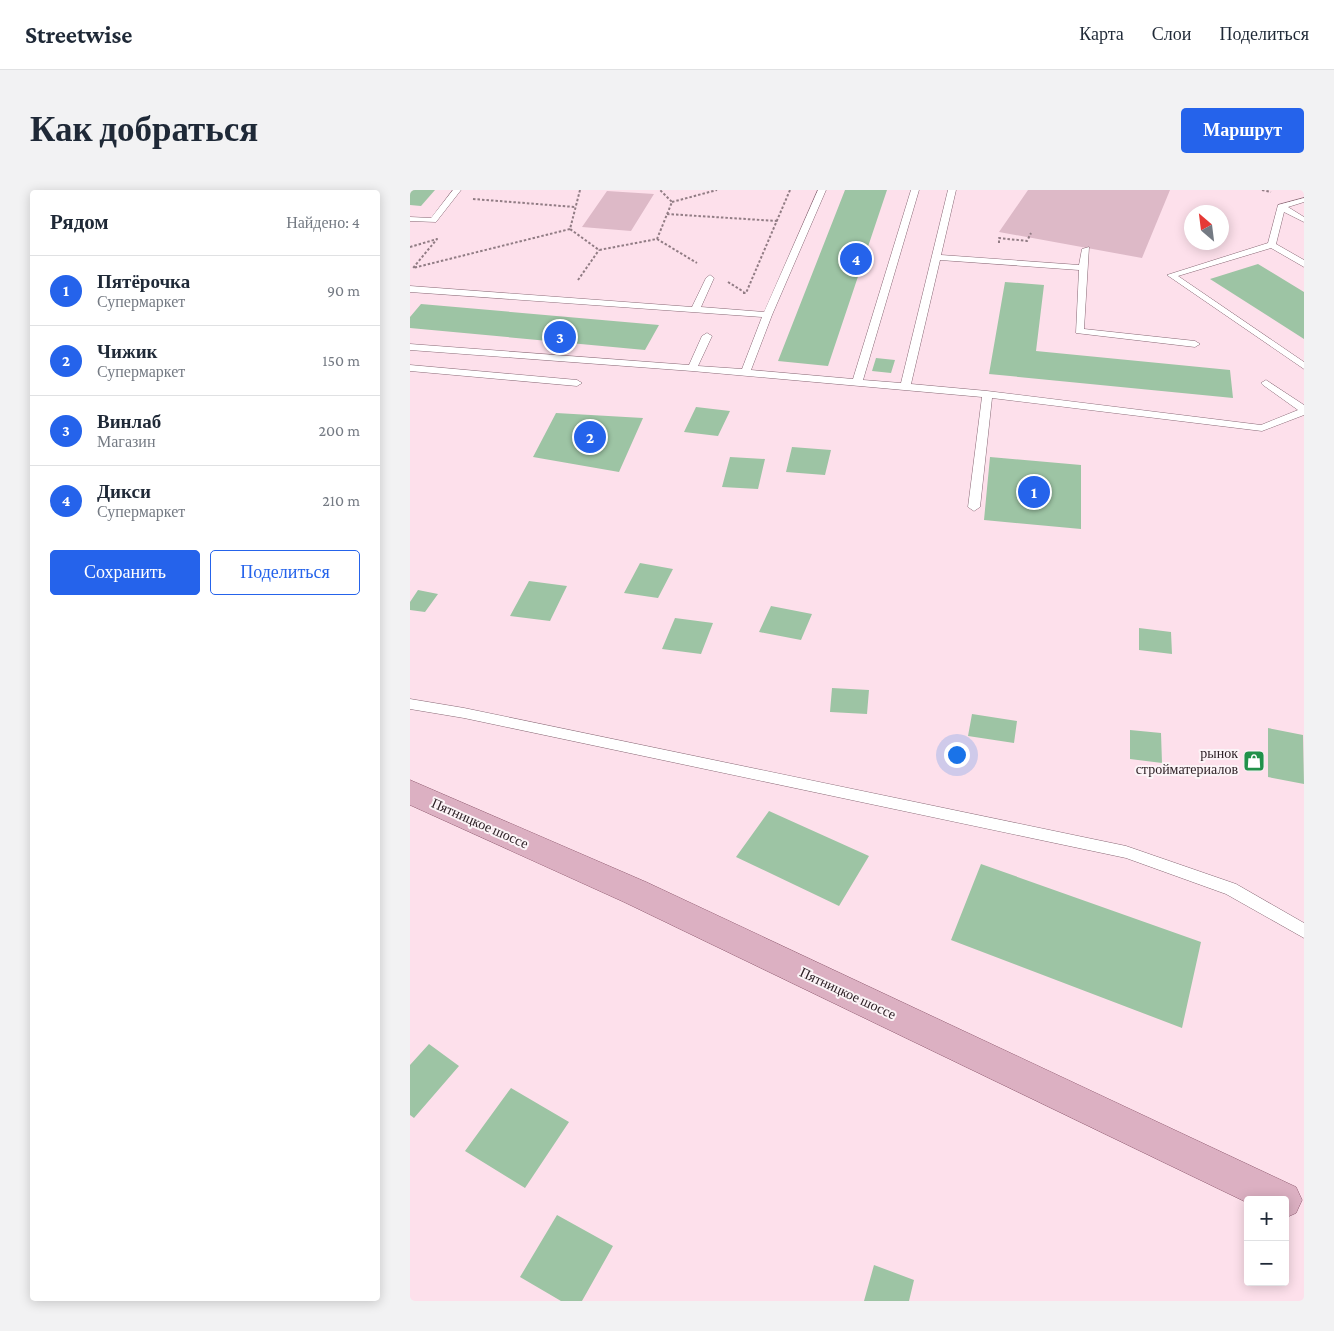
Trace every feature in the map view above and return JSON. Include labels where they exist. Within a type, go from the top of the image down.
[{"type":"main road","name":"Пятницкое шоссе","points":[[412,795],[635,892],[1276,1196]]},
{"type":"main road","name":"Пятницкое шоссе","points":[[1289,1202],[1304,1210]]},
{"type":"lane","points":[[410,219],[432,220],[457,190]]},
{"type":"lane","points":[[745,373],[822,190]]},
{"type":"lane","points":[[857,383],[915,190]]},
{"type":"lane","points":[[905,388],[952,190]]},
{"type":"lane","points":[[1281,207],[1304,200]]},
{"type":"lane","points":[[1281,207],[1304,220]]},
{"type":"lane","points":[[1272,245],[1281,207]]},
{"type":"lane","points":[[1304,264],[1272,245],[1171,275],[1304,366]]},
{"type":"lane","points":[[1086,249],[1079,331],[1195,344]]},
{"type":"lane","points":[[936,257],[1083,268]]},
{"type":"lane","points":[[695,310],[710,278]]},
{"type":"lane","points":[[410,289],[768,316]]},
{"type":"lane","points":[[692,368],[707,336]]},
{"type":"lane","points":[[410,347],[692,368],[987,394],[1262,428],[1304,410]]},
{"type":"lane","points":[[410,368],[578,383]]},
{"type":"lane","points":[[1266,383],[1304,410]]},
{"type":"lane","points":[[974,507],[987,394]]},
{"type":"lane","points":[[410,704],[464,713],[1126,852],[1231,889],[1304,931]]},
{"type":"path","points":[[570,229],[580,190]]},
{"type":"path","points":[[660,190],[672,202]]},
{"type":"path","points":[[672,202],[717,190]]},
{"type":"path","points":[[736,292],[746,293],[790,190]]},
{"type":"path","points":[[472,199],[576,207]]},
{"type":"path","points":[[578,280],[599,250],[657,239],[672,202]]},
{"type":"path","points":[[668,214],[777,221]]},
{"type":"path","points":[[411,267],[570,229],[599,250]]},
{"type":"path","points":[[999,246],[999,238],[1027,241],[1031,233]]},
{"type":"path","points":[[410,247],[437,238],[411,267]]},
{"type":"path","points":[[411,267],[432,269]]},
{"type":"shaded area","points":[[1028,190],[1170,190],[1142,258],[999,232]]},
{"type":"shaded area","points":[[607,191],[654,194],[631,231],[582,227]]},
{"type":"building","points":[[410,190],[435,190],[421,206],[410,205]]},
{"type":"building","points":[[845,190],[887,190],[828,366],[778,361]]},
{"type":"building","points":[[1258,264],[1304,292],[1304,339],[1210,279]]},
{"type":"building","points":[[1005,282],[1044,285],[1036,351],[1230,370],[1233,398],[989,374]]},
{"type":"building","points":[[421,304],[659,325],[645,350],[410,328],[410,317]]},
{"type":"building","points":[[876,358],[895,360],[891,373],[872,371]]},
{"type":"building","points":[[696,407],[730,411],[718,436],[684,432]]},
{"type":"building","points":[[556,413],[643,418],[619,472],[533,457]]},
{"type":"building","points":[[792,447],[831,450],[825,475],[786,472]]},
{"type":"building","points":[[730,457],[765,459],[758,489],[722,487]]},
{"type":"building","points":[[990,457],[1081,465],[1081,529],[984,520]]},
{"type":"building","points":[[640,563],[673,569],[658,598],[624,593]]},
{"type":"building","points":[[529,581],[567,586],[550,621],[510,616]]},
{"type":"building","points":[[418,590],[438,594],[425,612],[410,610],[410,602]]},
{"type":"building","points":[[771,606],[812,614],[801,640],[759,632]]},
{"type":"building","points":[[675,618],[713,623],[701,654],[662,649]]},
{"type":"building","points":[[1139,628],[1171,632],[1172,654],[1139,650]]},
{"type":"building","points":[[832,688],[869,690],[867,714],[830,712]]},
{"type":"building","points":[[972,714],[1017,721],[1014,743],[968,736]]},
{"type":"building","points":[[1268,728],[1303,735],[1304,784],[1268,777]]},
{"type":"building","points":[[1130,730],[1161,733],[1162,763],[1130,759]]},
{"type":"building","points":[[769,811],[869,856],[839,906],[736,857]]},
{"type":"building","points":[[981,864],[1201,942],[1182,1028],[951,940]]},
{"type":"building","points":[[429,1044],[459,1066],[414,1118],[410,1115],[410,1065]]},
{"type":"building","points":[[511,1088],[569,1122],[525,1188],[465,1151]]},
{"type":"building","points":[[557,1215],[613,1246],[582,1301],[561,1301],[520,1277]]},
{"type":"building","points":[[874,1265],[914,1280],[909,1301],[864,1301]]},
{"type":"place","name":"Дикси","points":[[856,259]]},
{"type":"place","name":"Винлаб","points":[[560,337]]},
{"type":"place","name":"Чижик","points":[[590,437]]},
{"type":"place","name":"Пятёрочка","points":[[1034,492]]},
{"type":"place","name":"рынок стройматериалов","points":[[1254,761]]}]
